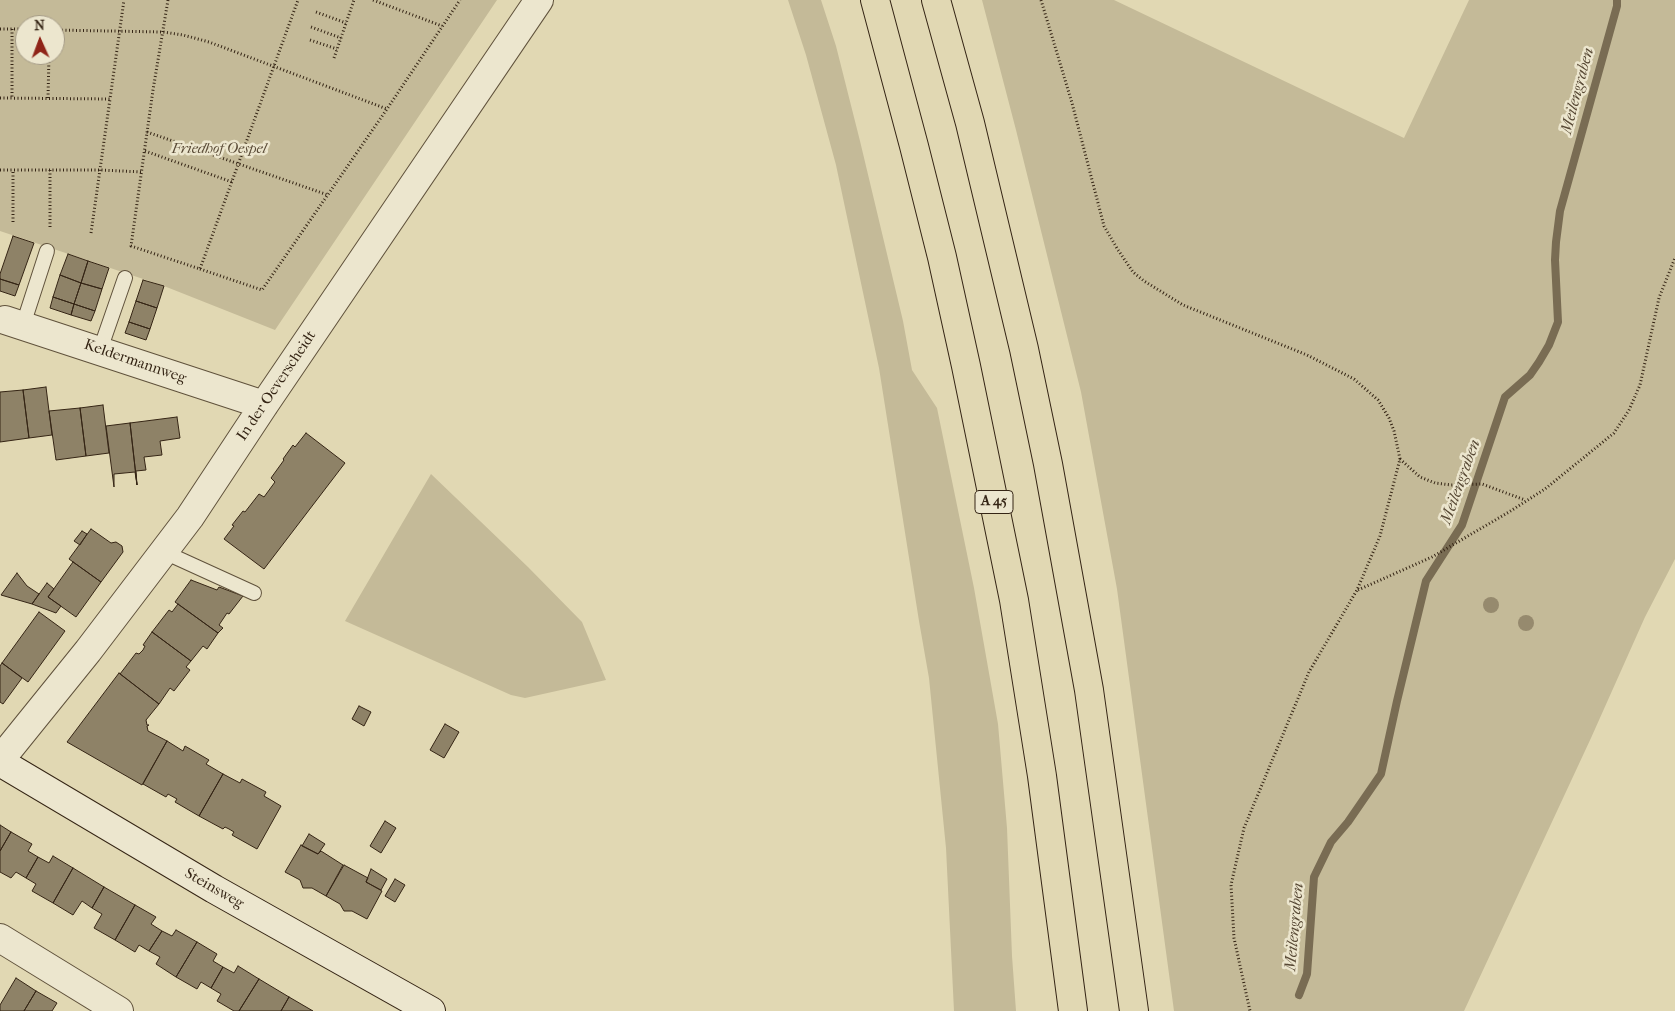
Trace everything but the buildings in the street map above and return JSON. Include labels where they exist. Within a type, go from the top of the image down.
[{"type":"highway","name":"A 45","points":[[875,0],[942,257],[1012,590],[1042,776],[1073,1011]]},
{"type":"highway","points":[[936,0],[970,123],[1024,349],[1048,464],[1089,690],[1134,1011]]},
{"type":"street","name":"In der Oeverscheidt","points":[[0,761],[88,651],[190,517],[264,405],[540,0]]},
{"type":"street","name":"Keldermannweg","points":[[14,322],[264,405]]},
{"type":"street","name":"Steinsweg","points":[[0,761],[214,889],[431,1011]]},
{"type":"street","points":[[0,938],[119,1011]]},
{"type":"lane","points":[[14,322],[48,251]]},
{"type":"lane","points":[[100,350],[125,278]]},
{"type":"lane","points":[[164,552],[254,593]]},
{"type":"path","points":[[91,233],[124,0]]},
{"type":"path","points":[[168,0],[131,246],[262,290],[460,0]]},
{"type":"path","points":[[200,269],[298,0]]},
{"type":"path","points":[[334,58],[354,0]]},
{"type":"path","points":[[373,0],[442,26]]},
{"type":"path","points":[[1041,0],[1072,103],[1104,226],[1133,272],[1183,306],[1307,355],[1354,379],[1378,400],[1389,418],[1400,459],[1380,536],[1357,590],[1309,672],[1244,828],[1231,885],[1234,938],[1250,1011]]},
{"type":"path","points":[[316,12],[346,23]]},
{"type":"path","points":[[311,28],[341,38]]},
{"type":"path","points":[[0,29],[12,29],[12,98]]},
{"type":"path","points":[[65,30],[163,32],[183,35],[209,42],[387,109]]},
{"type":"path","points":[[310,40],[337,49]]},
{"type":"path","points":[[48,98],[49,65]]},
{"type":"path","points":[[0,98],[110,99]]},
{"type":"path","points":[[147,132],[328,195]]},
{"type":"path","points":[[145,151],[232,182]]},
{"type":"path","points":[[0,170],[142,172]]},
{"type":"path","points":[[13,170],[13,222]]},
{"type":"path","points":[[50,170],[50,227]]},
{"type":"path","points":[[1357,590],[1432,557],[1509,512],[1545,489],[1614,433],[1629,410],[1640,385],[1659,298],[1675,258]]},
{"type":"path","points":[[1400,459],[1420,477],[1436,483],[1451,485],[1482,484],[1526,500]]},
{"type":"green space","name":"Friedhof Oespel","points":[[0,0],[497,0],[275,330],[164,286],[0,231]]},
{"type":"green space","points":[[788,0],[821,0],[836,46],[860,141],[903,321],[912,370],[937,408],[974,588],[998,724],[1007,828],[1016,1011],[954,1011],[946,848],[929,678],[879,368],[836,165],[806,55]]},
{"type":"green space","points":[[982,0],[1114,0],[1404,138],[1469,0],[1675,0],[1675,559],[1645,617],[1464,1011],[1174,1011],[1117,589],[1081,392]]},
{"type":"green space","points":[[431,474],[582,622],[606,680],[525,698],[511,695],[345,621]]},
{"type":"waterway","name":"Meilengraben","points":[[1299,995],[1307,974],[1314,877],[1331,842],[1348,822],[1381,774],[1426,581],[1462,525],[1505,397],[1530,375],[1549,345],[1558,322],[1555,260],[1560,211],[1617,6],[1617,0]]}]
